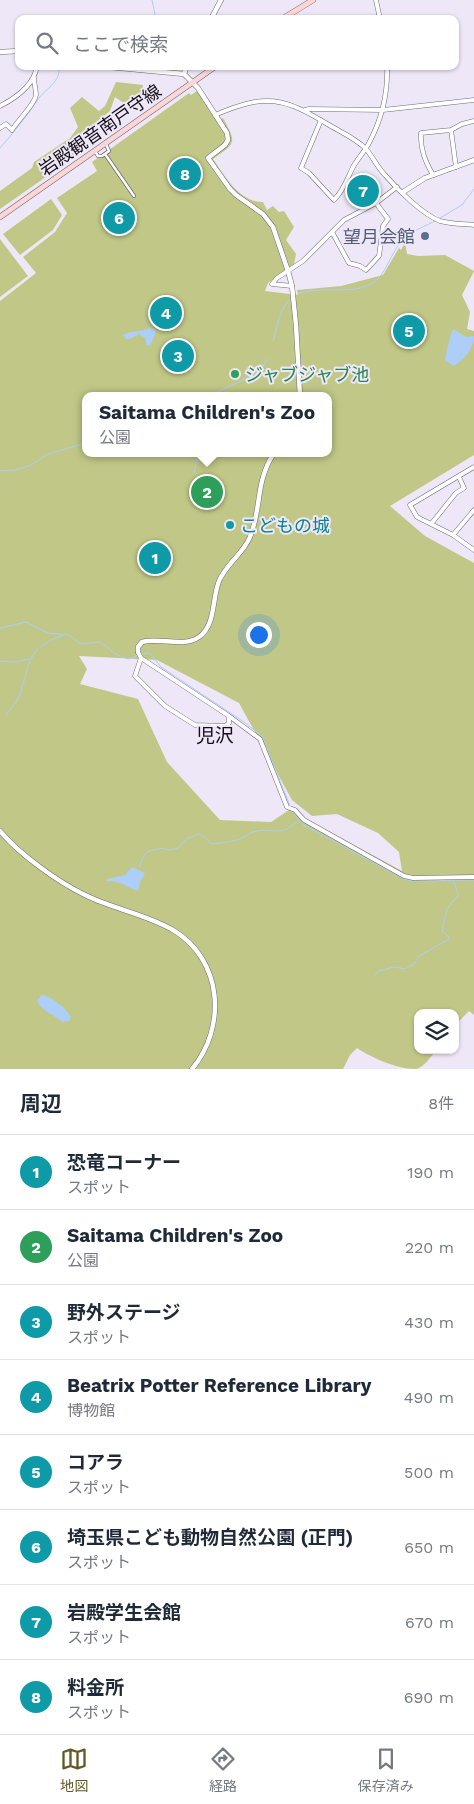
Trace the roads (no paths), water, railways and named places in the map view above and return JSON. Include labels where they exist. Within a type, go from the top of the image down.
[{"type":"main road","points":[[289,15],[313,0]]},
{"type":"main road","name":"岩殿観音南戸守線","points":[[0,217],[210,70]]},
{"type":"street","points":[[212,15],[221,0]]},
{"type":"street","points":[[376,0],[379,15]]},
{"type":"street","points":[[0,52],[15,50]]},
{"type":"street","points":[[0,128],[6,124],[12,130],[20,117],[34,104],[36,95],[34,78],[36,70]]},
{"type":"street","points":[[142,70],[184,74],[193,82],[227,133],[228,140],[225,145],[208,158],[236,195],[263,214],[273,227],[292,286],[297,331],[300,392]]},
{"type":"street","points":[[184,74],[186,70]]},
{"type":"street","points":[[321,120],[301,168],[309,173],[334,200],[342,192],[351,171],[370,143],[383,110],[387,70]]},
{"type":"street","points":[[0,106],[21,92],[34,78]]},
{"type":"street","points":[[305,110],[309,108],[383,110],[474,100]]},
{"type":"street","points":[[216,115],[242,104],[261,101],[291,105],[305,110],[365,148],[386,176],[418,207],[432,217],[441,221],[474,225]]},
{"type":"street","points":[[433,175],[421,148],[421,133],[451,130],[462,124],[474,121]]},
{"type":"street","points":[[451,130],[456,167]]},
{"type":"street","points":[[95,151],[98,156],[102,156],[109,151],[105,143]]},
{"type":"street","points":[[105,154],[134,196]]},
{"type":"street","points":[[403,192],[433,175],[474,160]]},
{"type":"street","points":[[292,286],[272,284],[276,278],[308,256],[344,220],[376,204],[397,187]]},
{"type":"street","points":[[332,232],[349,264],[360,266],[366,270],[379,256],[383,226],[388,219],[376,204]]},
{"type":"street","points":[[229,716],[229,723],[225,726],[194,725],[173,712],[135,676],[140,656],[138,647],[142,642],[186,641],[197,638],[207,628],[219,580],[227,566],[249,540],[261,480],[271,457]]},
{"type":"street","points":[[474,467],[410,505],[417,517],[454,535],[474,550]]},
{"type":"street","points":[[431,524],[456,493],[464,488],[458,477]]},
{"type":"street","points":[[454,535],[474,510]]},
{"type":"street","points":[[140,656],[260,739],[291,808],[304,820],[404,876],[413,878],[474,878]]},
{"type":"street","points":[[0,831],[23,854],[84,895],[163,924],[193,945],[211,976],[216,1002],[212,1034],[206,1048],[192,1069]]},
{"type":"water","points":[[150,328],[156,332],[150,346],[146,345],[146,339],[139,334],[130,339],[126,339],[123,335],[130,332]]},
{"type":"water","points":[[453,329],[466,337],[474,336],[474,341],[468,354],[453,366],[445,360]]},
{"type":"water","points":[[132,867],[145,873],[138,891],[119,883],[106,881],[107,879],[125,875]]},
{"type":"water","points":[[42,995],[54,1000],[62,1007],[71,1017],[69,1021],[63,1022],[41,1007],[37,1000]]},
{"type":"waterway","points":[[152,0],[154,15]]},
{"type":"waterway","points":[[0,148],[41,95],[55,81],[59,70]]},
{"type":"waterway","points":[[440,218],[462,205],[474,189]]},
{"type":"waterway","points":[[298,294],[316,290],[355,289],[373,283],[381,275],[397,247],[405,238],[437,220]]},
{"type":"waterway","points":[[273,341],[284,307],[291,298]]},
{"type":"waterway","points":[[217,392],[257,373],[267,359]]},
{"type":"waterway","points":[[0,471],[16,470],[31,465],[48,454],[82,444]]},
{"type":"waterway","points":[[194,473],[197,457]]},
{"type":"waterway","points":[[0,628],[26,622],[48,633],[69,635],[81,644],[100,642],[118,655],[130,659]]},
{"type":"waterway","points":[[6,715],[18,699],[28,666],[35,652],[50,641],[63,635]]},
{"type":"waterway","points":[[141,654],[150,653],[161,667],[262,736],[290,806]]},
{"type":"waterway","points":[[132,658],[138,655]]},
{"type":"waterway","points":[[0,661],[15,662],[29,659]]},
{"type":"waterway","points":[[293,812],[304,825],[404,879],[412,881],[474,880]]},
{"type":"waterway","points":[[139,867],[145,854],[149,851],[162,848],[169,850],[178,848],[186,839],[199,834],[205,837],[211,844],[223,843],[242,838],[252,832],[281,831],[298,821]]},
{"type":"waterway","points":[[375,975],[379,971],[394,967],[405,969],[414,964],[419,956],[449,939],[442,931],[447,909],[458,895],[454,882]]},
{"type":"place","name":"料金所","points":[[185,174]]},
{"type":"place","name":"岩殿学生会館","points":[[363,191]]},
{"type":"place","name":"埼玉県こども動物自然公園 (正門)","points":[[119,218]]},
{"type":"place","name":"望月会館","points":[[425,236]]},
{"type":"place","name":"Beatrix Potter Reference Library","points":[[166,313]]},
{"type":"place","name":"コアラ","points":[[409,331]]},
{"type":"place","name":"野外ステージ","points":[[178,356]]},
{"type":"place","name":"ジャブジャブ池","points":[[235,374]]},
{"type":"place","name":"Saitama Children's Zoo","points":[[207,492]]},
{"type":"place","name":"こどもの城","points":[[230,525]]},
{"type":"place","name":"恐竜コーナー","points":[[155,558]]},
{"type":"district","name":"児沢","points":[[215,735]]}]
